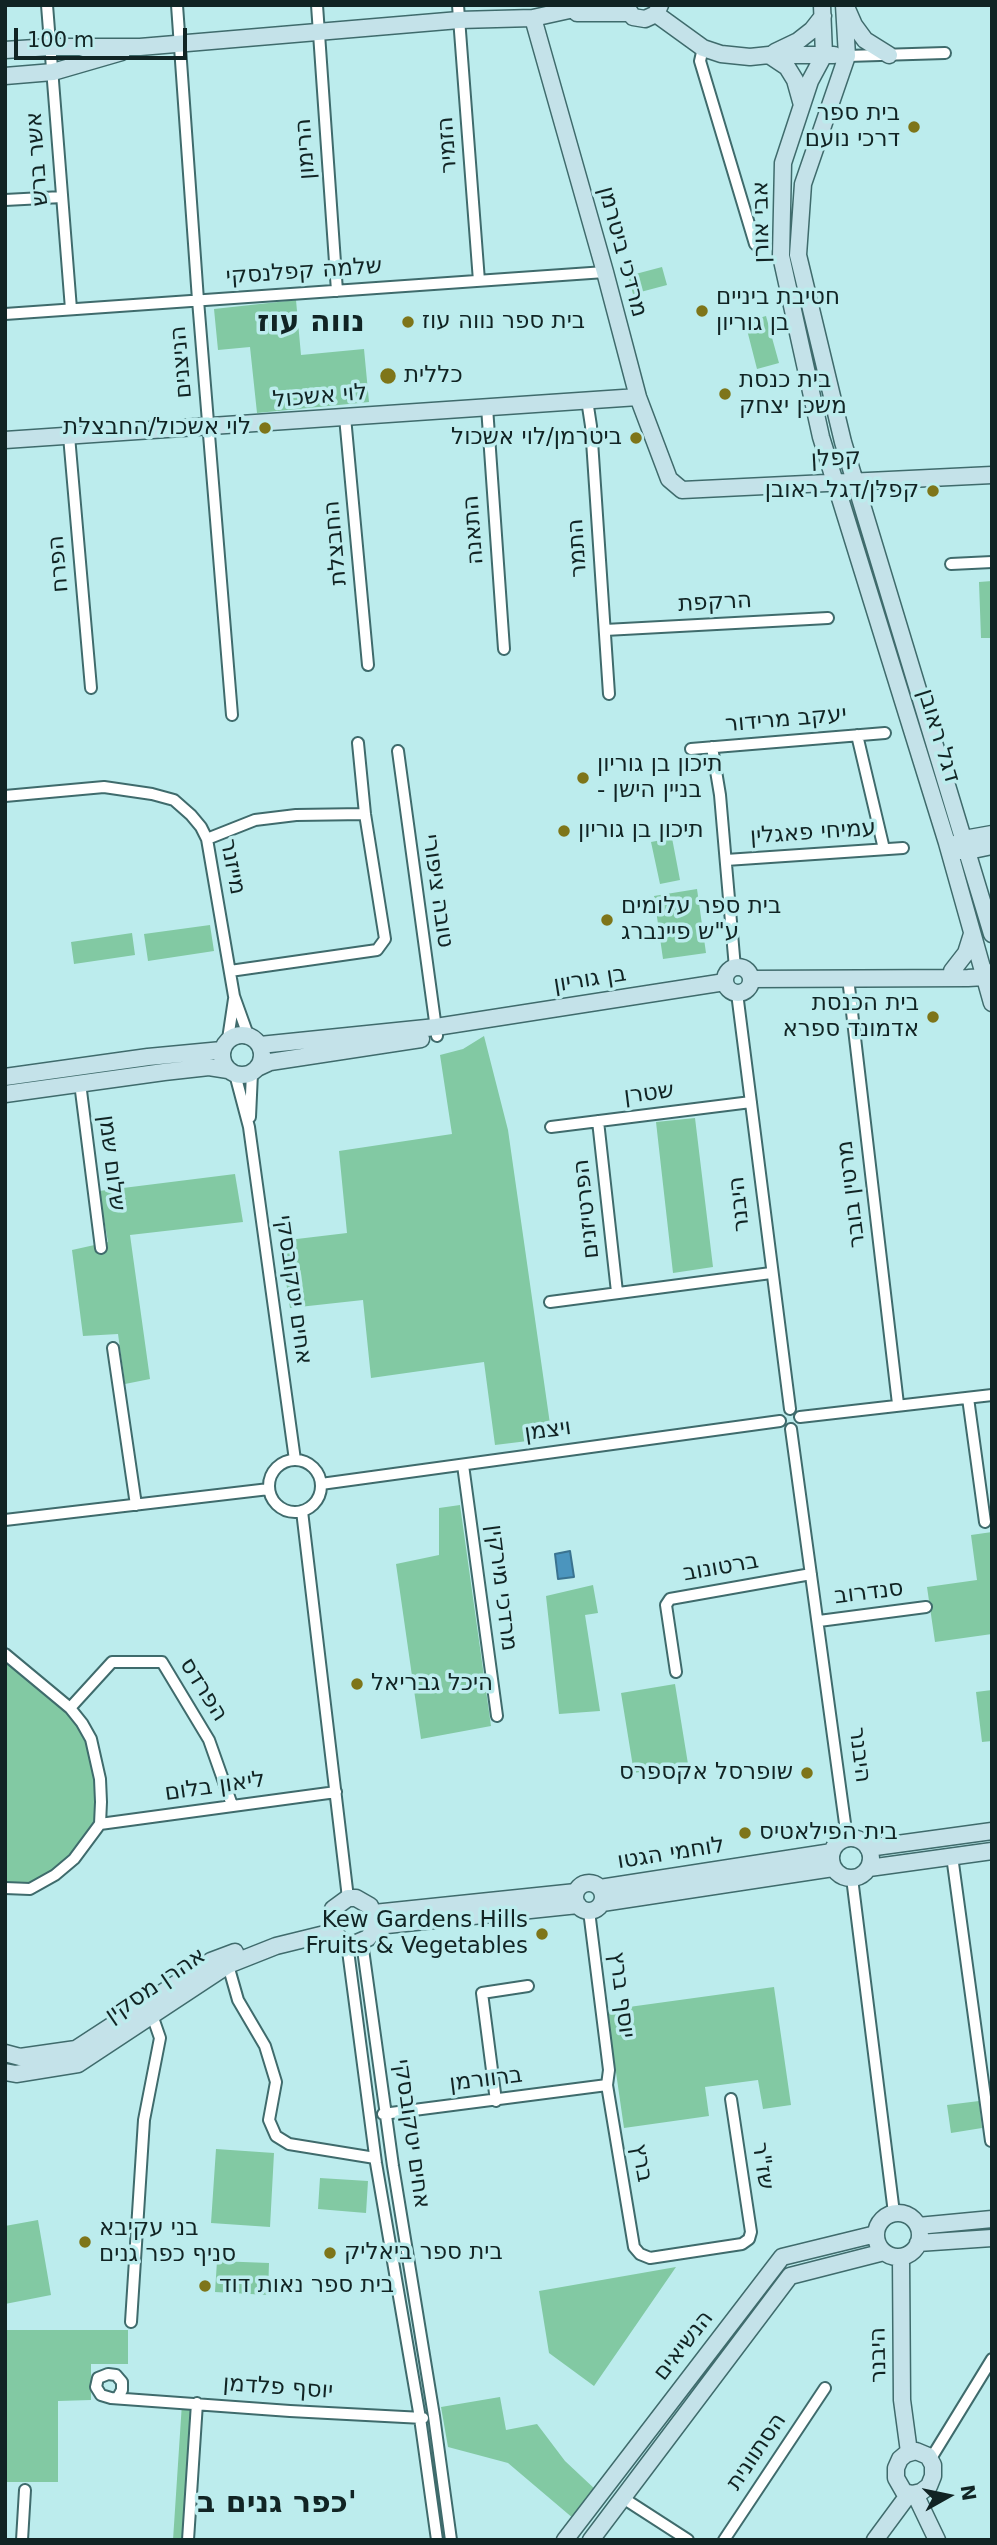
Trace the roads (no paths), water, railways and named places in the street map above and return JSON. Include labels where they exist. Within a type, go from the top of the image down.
[{"type":"street","name":"אשר ברש","points":[[47,5],[71,309]]},
{"type":"street","name":"הניצנים","points":[[177,5],[232,715]]},
{"type":"street","name":"הרימון","points":[[317,5],[337,290]]},
{"type":"street","points":[[5,50],[140,47],[320,32],[459,13],[533,18],[592,5]]},
{"type":"street","points":[[845,5],[854,25],[866,40],[889,55]]},
{"type":"street","name":"אבי אורן","points":[[845,5],[847,56],[803,184],[798,255],[843,442],[856,480]]},
{"type":"street","points":[[561,13],[627,9],[639,19],[645,19],[658,9],[703,48],[750,57],[945,53]]},
{"type":"street","points":[[769,55],[798,41],[812,30],[823,11]]},
{"type":"street","name":"אבי אורן","points":[[823,11],[824,55],[810,81],[783,163],[781,256],[821,437],[836,482]]},
{"type":"street","name":"הזמיר","points":[[459,13],[480,281]]},
{"type":"street","name":"מרדכי ביטרמן","points":[[533,18],[638,397],[669,479],[682,490]]},
{"type":"street","points":[[5,76],[52,72],[140,47]]},
{"type":"street","points":[[703,48],[700,61],[755,244]]},
{"type":"street","points":[[769,55],[787,67],[795,80],[802,106]]},
{"type":"street","points":[[5,200],[62,197]]},
{"type":"street","name":"שלמה קפלנסקי","points":[[5,314],[605,272]]},
{"type":"street","name":"לוי אשכול","points":[[5,440],[638,397]]},
{"type":"street","name":"התמר","points":[[587,400],[609,694]]},
{"type":"street","name":"התאנה","points":[[487,407],[504,649]]},
{"type":"street","name":"החבצלת","points":[[345,417],[368,665]]},
{"type":"street","name":"הפרח","points":[[69,436],[91,688]]},
{"type":"street","name":"קפלן","points":[[682,490],[992,475]]},
{"type":"street","name":"דגל ראובן","points":[[856,480],[992,934]]},
{"type":"street","name":"דגל ראובן","points":[[836,482],[972,932],[988,970],[992,1003]]},
{"type":"street","points":[[951,564],[992,562]]},
{"type":"street","name":"הרקפת","points":[[605,630],[828,618]]},
{"type":"street","name":"יעקב מרידור","points":[[691,750],[885,733]]},
{"type":"street","points":[[857,735],[884,849]]},
{"type":"street","points":[[230,971],[377,950],[385,939],[365,814],[358,743]]},
{"type":"street","name":"היבנר","points":[[712,747],[726,860],[732,981],[751,1102],[789,1409]]},
{"type":"street","name":"טובה ציפורי","points":[[398,751],[436,1031]]},
{"type":"street","name":"מייזנר","points":[[5,796],[104,787],[174,800],[201,827],[206,839],[234,996],[254,1040]]},
{"type":"street","points":[[206,839],[255,820],[296,815],[365,814]]},
{"type":"street","points":[[949,850],[992,834]]},
{"type":"street","points":[[966,845],[992,846]]},
{"type":"street","name":"עמיחי פאגלין","points":[[726,860],[903,848]]},
{"type":"street","points":[[951,971],[966,953],[972,932]]},
{"type":"street","points":[[732,981],[746,991],[751,979],[931,978],[988,970]]},
{"type":"street","points":[[931,978],[951,971],[988,970]]},
{"type":"street","name":"מרטין בובר","points":[[848,978],[898,1404]]},
{"type":"street","name":"בן גוריון","points":[[5,1094],[209,1067],[243,1071],[270,1062],[436,1031],[462,1023],[732,981]]},
{"type":"street","name":"מייזנר","points":[[225,1044],[234,996]]},
{"type":"street","name":"בן גוריון","points":[[254,1040],[436,1031]]},
{"type":"street","points":[[5,1077],[225,1044],[237,1034],[254,1040],[262,1055],[243,1071],[222,1061],[225,1044]]},
{"type":"street","name":"אחים יטקובסקי","points":[[243,1071],[295,1460]]},
{"type":"street","name":"אחים יטקובסקי","points":[[243,1071],[249,1127]]},
{"type":"street","name":"שלום שמן","points":[[80,1083],[102,1248]]},
{"type":"street","name":"שטרן","points":[[551,1127],[751,1102]]},
{"type":"street","name":"הפרטיזנים","points":[[598,1121],[617,1293]]},
{"type":"street","points":[[550,1301],[771,1273]]},
{"type":"street","points":[[113,1348],[136,1505]]},
{"type":"street","points":[[800,1417],[992,1395]]},
{"type":"street","points":[[968,1398],[985,1522]]},
{"type":"street","points":[[789,1409],[796,1410],[800,1417],[799,1425],[791,1429],[783,1427],[780,1421],[781,1414],[789,1409]]},
{"type":"street","name":"ויצמן","points":[[321,1484],[780,1421]]},
{"type":"street","name":"היבנר","points":[[791,1429],[847,1838]]},
{"type":"street","points":[[295,1460],[306,1462],[313,1468],[321,1484],[313,1504],[302,1511],[285,1510],[277,1505],[270,1489],[270,1478],[281,1464],[295,1460]]},
{"type":"street","name":"מרדכי מירקין","points":[[463,1465],[497,1716]]},
{"type":"street","points":[[5,1520],[270,1489]]},
{"type":"street","points":[[302,1511],[348,1898]]},
{"type":"street","name":"ברטונוב","points":[[676,1672],[666,1605],[670,1600],[811,1574]]},
{"type":"street","name":"סנדרוב","points":[[819,1620],[926,1607]]},
{"type":"street","points":[[5,1654],[69,1708],[82,1723],[91,1740],[100,1779],[100,1824],[74,1859],[55,1875],[30,1889],[5,1888]]},
{"type":"street","name":"הפרדס","points":[[69,1708],[112,1662],[162,1662],[209,1740],[232,1805]]},
{"type":"street","name":"ליאון בלום","points":[[100,1824],[336,1792]]},
{"type":"street","points":[[868,1847],[992,1831]]},
{"type":"street","points":[[847,1838],[857,1839],[868,1847],[871,1860],[869,1868],[864,1874],[852,1878],[844,1877],[833,1860],[839,1842],[847,1838]]},
{"type":"street","points":[[869,1868],[992,1851]]},
{"type":"street","points":[[952,1856],[986,2062],[990,2141]]},
{"type":"street","name":"לוחמי הגטו","points":[[376,1919],[589,1900],[833,1860]]},
{"type":"street","points":[[852,1878],[894,2213]]},
{"type":"street","points":[[348,1898],[364,1901],[376,1919],[368,1938],[354,1943],[331,1926],[333,1909],[348,1898]]},
{"type":"street","name":"יוסף ברץ","points":[[589,1900],[608,2070],[607,2085]]},
{"type":"street","name":"אהרן מסקין","points":[[5,2072],[16,2074],[78,2064],[228,1965],[331,1926]]},
{"type":"street","name":"אהרן מסקין","points":[[5,2053],[20,2057],[76,2049],[211,1961],[269,1938],[331,1926]]},
{"type":"street","name":"אחים יטקובסקי","points":[[354,1943],[387,2114],[451,2540]]},
{"type":"street","name":"אחים יטקובסקי","points":[[354,1943],[375,2158],[438,2540]]},
{"type":"street","points":[[228,1965],[238,2000],[265,2046],[276,2082],[270,2120],[276,2136],[289,2144],[375,2158]]},
{"type":"street","points":[[496,2101],[482,1993],[528,1986]]},
{"type":"street","points":[[131,2322],[144,2120],[160,2038],[152,2015]]},
{"type":"street","name":"ברוורמן","points":[[369,2114],[496,2101],[607,2085]]},
{"type":"street","name":"ברץ","points":[[607,2085],[634,2247],[640,2254],[650,2258],[742,2244],[749,2239]]},
{"type":"street","name":"שז\"ר","points":[[731,2099],[751,2232],[749,2239]]},
{"type":"street","points":[[894,2213],[908,2215],[918,2226],[918,2243],[911,2252],[901,2257],[884,2252],[876,2241],[881,2220],[894,2213]]},
{"type":"street","points":[[918,2226],[992,2219]]},
{"type":"street","name":"הנשיאים","points":[[565,2540],[782,2257],[876,2234]]},
{"type":"street","points":[[918,2243],[992,2238]]},
{"type":"street","name":"הנשיאים","points":[[591,2540],[790,2276],[884,2252]]},
{"type":"street","name":"היבנר","points":[[901,2257],[902,2400],[909,2452]]},
{"type":"street","points":[[930,2460],[992,2359]]},
{"type":"street","name":"הסתוונית","points":[[724,2540],[825,2388]]},
{"type":"street","name":"יוסף פלדמן","points":[[118,2397],[420,2418],[434,2416]]},
{"type":"street","points":[[188,2540],[197,2403]]},
{"type":"street","points":[[875,2540],[912,2494],[929,2486],[933,2476],[930,2460],[923,2453],[909,2452],[900,2459],[896,2478],[904,2491],[912,2494],[937,2540]]},
{"type":"street","points":[[22,2540],[25,2490]]},
{"type":"street","points":[[623,2498],[688,2540]]},
{"type":"water","points":[[570,1551],[574,1577],[558,1579],[555,1554]]},
{"type":"place","name":"בית ספר דרכי נועם","points":[[914,127]]},
{"type":"place","name":"חטיבת ביניים בן גוריון","points":[[702,311]]},
{"type":"place","name":"בית ספר נווה עוז","points":[[408,322]]},
{"type":"place","name":"כללית","points":[[388,376]]},
{"type":"place","name":"בית כנסת משכן יצחק","points":[[725,394]]},
{"type":"place","name":"לוי אשכול/החבצלת","points":[[265,428]]},
{"type":"place","name":"ביטרמן/לוי אשכול","points":[[636,438]]},
{"type":"place","name":"קפלן/דגל ראובן","points":[[933,491]]},
{"type":"place","name":"תיכון בן גוריון - בניין הישן","points":[[583,778]]},
{"type":"place","name":"תיכון בן גוריון","points":[[564,831]]},
{"type":"place","name":"בית ספר עלומים ע\"ש פיינברג","points":[[607,920]]},
{"type":"place","name":"בית הכנסת אדמונד ספרא","points":[[933,1017]]},
{"type":"place","name":"היכל גבריאל","points":[[357,1684]]},
{"type":"place","name":"שופרסל אקספרס","points":[[807,1773]]},
{"type":"place","name":"בית הפילאטיס","points":[[745,1833]]},
{"type":"place","name":"Kew Gardens Hills Fruits & Vegetables","points":[[542,1934]]},
{"type":"place","name":"בני עקיבא סניף כפר גנים","points":[[85,2242]]},
{"type":"place","name":"בית ספר ביאליק","points":[[330,2253]]},
{"type":"place","name":"בית ספר נאות דוד","points":[[205,2286]]},
{"type":"district","name":"נווה עוז","points":[[311,323]]},
{"type":"district","name":"כפר גנים ב'","points":[[277,2504]]}]
